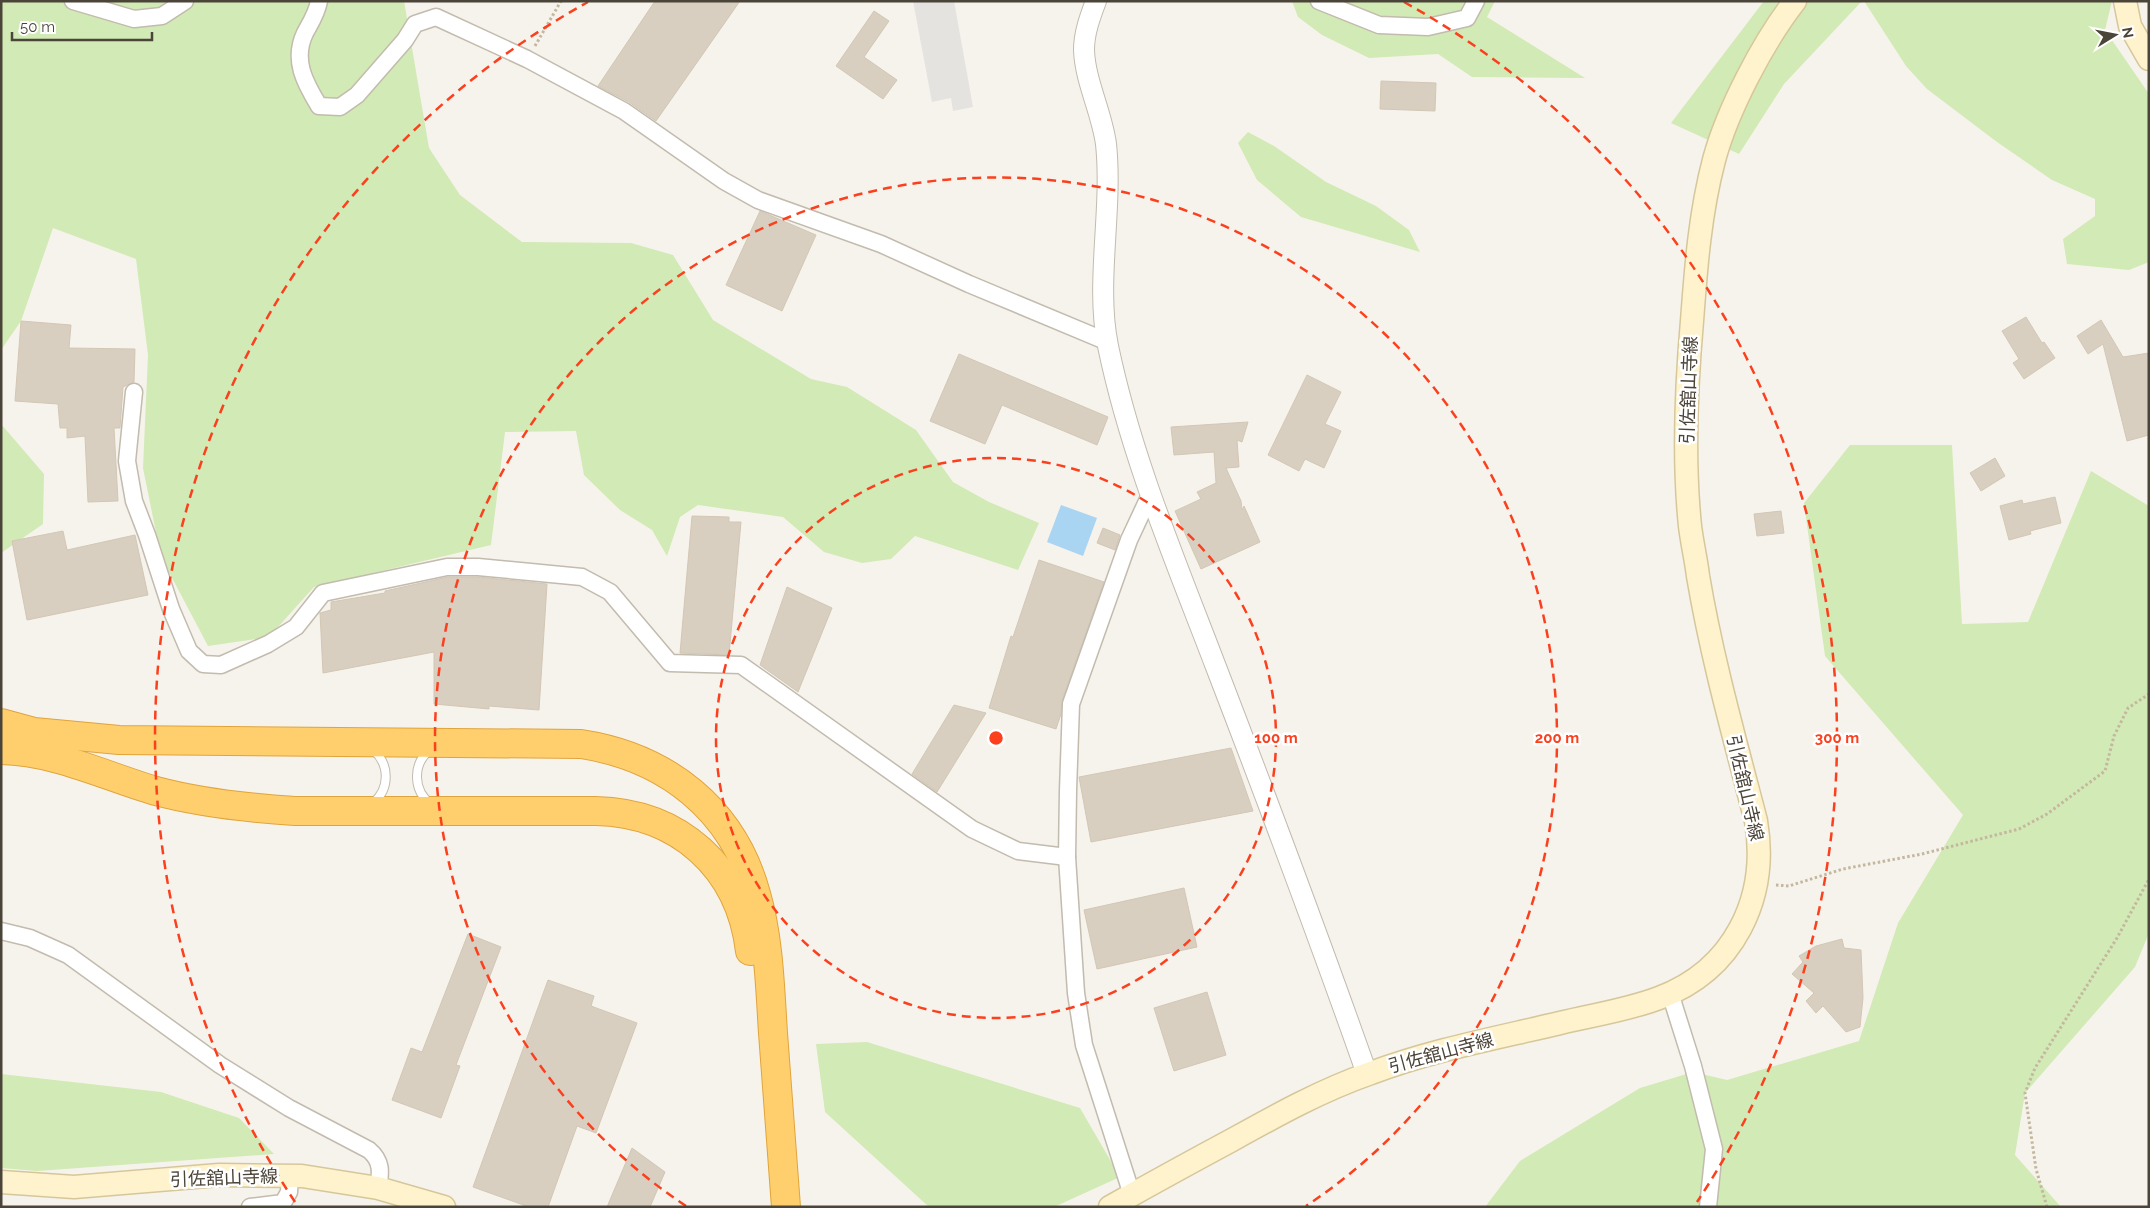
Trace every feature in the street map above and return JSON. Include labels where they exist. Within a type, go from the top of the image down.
[{"type":"highway","points":[[1,723],[34,732],[100,739],[580,744],[624,753],[665,772],[684,785],[706,805],[729,834],[750,874],[757,896],[771,994],[786,1207]]},
{"type":"highway","points":[[1,750],[36,753],[158,791],[226,805],[295,811],[606,811],[632,814],[650,819],[682,835],[696,845],[720,872],[738,906],[750,946],[769,1207]]},
{"type":"main road","name":"引佐舘山寺線","points":[[1110,1207],[1290,1108],[1367,1074],[1422,1056],[1639,1004],[1670,993],[1694,980],[1724,953],[1745,919],[1757,884],[1760,841],[1709,640],[1690,527],[1686,463],[1688,371],[1695,280],[1704,209],[1714,160],[1723,132],[1748,78],[1776,25],[1795,1]]},
{"type":"main road","points":[[2124,1],[2130,26],[2149,59]]},
{"type":"main road","name":"引佐舘山寺線","points":[[1,1182],[74,1187],[219,1175],[290,1176],[343,1181],[378,1188],[444,1207]]},
{"type":"street","points":[[72,1],[134,19],[162,16],[185,1]]},
{"type":"street","points":[[319,1],[317,12],[304,36],[300,61],[304,81],[319,106],[340,107],[357,95],[405,40],[415,24],[436,17],[527,58],[624,110],[724,181],[758,200],[881,244],[969,284],[1108,342]]},
{"type":"street","points":[[1096,1],[1087,26],[1084,50],[1087,70],[1097,102],[1105,142],[1108,177],[1104,304],[1108,342],[1128,427],[1150,495],[1244,740],[1367,1074]]},
{"type":"street","points":[[1319,1],[1379,25],[1428,27],[1467,18],[1476,1]]},
{"type":"street","points":[[134,392],[127,461],[134,501],[171,608],[189,651],[203,664],[221,665],[268,644],[296,627],[323,593],[447,567],[478,566],[582,577],[610,592],[670,663],[741,665],[972,829],[1018,851],[1067,857]]},
{"type":"street","points":[[1132,1195],[1084,1045],[1076,993],[1067,857],[1071,704],[1129,540],[1150,495]]},
{"type":"street","points":[[1,931],[30,938],[68,955],[220,1065],[288,1108],[370,1150],[377,1156],[381,1165],[378,1188]]},
{"type":"street","points":[[1670,993],[1693,1066],[1714,1149],[1708,1207]]},
{"type":"street","points":[[250,1207],[284,1203],[289,1192],[290,1176]]},
{"type":"lane","points":[[351,742],[368,746],[376,752],[381,759],[386,776],[385,785],[376,801],[369,807],[351,811]]},
{"type":"lane","points":[[452,742],[442,743],[427,752],[421,759],[417,777],[421,794],[427,801],[434,807],[452,811]]},
{"type":"path","points":[[527,58],[561,1]]},
{"type":"path","points":[[1757,884],[1789,886],[1843,869],[1922,854],[2019,829],[2047,814],[2105,771],[2114,736],[2128,708],[2149,694]]},
{"type":"path","points":[[2047,1207],[2036,1169],[2025,1093],[2034,1068],[2117,938],[2149,879]]},
{"type":"green space","points":[[1,1],[404,1],[429,148],[460,195],[522,242],[631,243],[673,255],[713,320],[811,379],[847,387],[916,430],[953,482],[989,502],[1039,523],[1018,570],[915,536],[891,559],[862,563],[824,552],[783,517],[698,505],[680,517],[667,556],[652,530],[620,510],[584,475],[576,431],[505,432],[491,545],[314,587],[269,637],[208,646],[161,557],[143,468],[148,355],[136,259],[53,228],[21,321],[1,350]]},
{"type":"green space","points":[[1292,1],[1495,1],[1487,17],[1585,78],[1472,77],[1438,54],[1369,58],[1322,35],[1298,17]]},
{"type":"green space","points":[[1764,1],[1862,1],[1784,84],[1739,154],[1671,123]]},
{"type":"green space","points":[[1864,1],[2112,1],[2105,30],[2149,94],[2149,262],[2129,270],[2067,264],[2063,239],[2095,216],[2095,199],[2052,180],[1997,142],[1927,89],[1906,66]]},
{"type":"green space","points":[[1248,132],[1274,146],[1326,182],[1376,206],[1409,230],[1420,252],[1301,217],[1257,180],[1238,143]]},
{"type":"green space","points":[[1,424],[44,474],[43,524],[1,553]]},
{"type":"green space","points":[[1850,445],[1952,445],[1962,624],[2028,622],[2091,471],[2149,506],[2149,933],[2135,967],[2025,1093],[2015,1155],[2061,1207],[1485,1207],[1520,1161],[1640,1088],[1693,1072],[1727,1080],[1859,1041],[1898,923],[1963,815],[1825,656],[1804,503]]},
{"type":"green space","points":[[867,1042],[1080,1108],[1120,1177],[1054,1207],[929,1207],[825,1112],[816,1044]]},
{"type":"green space","points":[[1,1074],[161,1092],[239,1118],[274,1154],[37,1171],[1,1168]]},
{"type":"shaded area","points":[[913,1],[954,1],[973,107],[953,111],[951,98],[932,102]]},
{"type":"water","points":[[1061,505],[1097,518],[1083,556],[1047,542]]},
{"type":"building","points":[[655,1],[740,1],[656,121],[629,102],[598,86]]},
{"type":"building","points":[[874,11],[889,21],[864,57],[897,80],[883,99],[836,66]]},
{"type":"building","points":[[1381,81],[1436,83],[1435,111],[1380,109]]},
{"type":"building","points":[[760,211],[816,235],[782,311],[726,285]]},
{"type":"building","points":[[2026,317],[2042,343],[2044,342],[2055,358],[2024,379],[2013,363],[2019,359],[2002,331]]},
{"type":"building","points":[[2101,320],[2123,357],[2149,353],[2149,435],[2127,441],[2103,344],[2088,354],[2077,336]]},
{"type":"building","points":[[21,321],[71,325],[69,348],[135,349],[134,382],[123,387],[120,428],[114,428],[118,501],[88,502],[85,436],[67,438],[67,428],[60,428],[58,404],[15,401]]},
{"type":"building","points":[[959,354],[1108,417],[1097,445],[1002,405],[985,444],[930,421]]},
{"type":"building","points":[[1307,375],[1341,392],[1325,424],[1341,431],[1324,468],[1305,459],[1299,471],[1268,455]]},
{"type":"building","points":[[1248,422],[1242,442],[1237,440],[1239,467],[1226,468],[1241,501],[1242,510],[1244,506],[1260,542],[1201,569],[1175,511],[1201,499],[1197,492],[1216,483],[1214,452],[1174,455],[1171,427]]},
{"type":"building","points":[[1995,458],[2005,476],[1981,491],[1970,473]]},
{"type":"building","points":[[2055,497],[2061,523],[2030,531],[2031,534],[2009,540],[2000,506],[2022,500],[2023,504]]},
{"type":"building","points":[[1781,511],[1784,533],[1757,536],[1754,514]]},
{"type":"building","points":[[692,516],[729,517],[729,522],[741,522],[729,655],[680,653]]},
{"type":"building","points":[[1103,528],[1120,535],[1115,550],[1097,543]]},
{"type":"building","points":[[63,531],[67,550],[135,535],[148,595],[27,620],[12,541]]},
{"type":"building","points":[[1039,560],[1104,582],[1062,701],[1061,714],[1056,729],[989,708],[1011,636],[1013,637]]},
{"type":"building","points":[[448,577],[478,577],[547,584],[539,710],[489,706],[489,709],[434,704],[434,652],[323,673],[320,613],[331,610],[331,602],[385,593],[385,591]]},
{"type":"building","points":[[787,587],[832,608],[798,692],[760,665]]},
{"type":"building","points":[[954,705],[986,713],[937,792],[912,774]]},
{"type":"building","points":[[1231,748],[1253,811],[1091,842],[1079,777]]},
{"type":"building","points":[[1184,888],[1197,947],[1097,969],[1084,910]]},
{"type":"building","points":[[468,934],[501,947],[456,1065],[460,1066],[441,1118],[392,1100],[411,1048],[422,1052]]},
{"type":"building","points":[[1842,939],[1844,948],[1861,950],[1863,998],[1860,1027],[1846,1032],[1823,1006],[1816,1013],[1806,1001],[1814,993],[1792,974],[1803,962],[1799,956],[1816,946]]},
{"type":"building","points":[[548,980],[594,996],[591,1006],[637,1023],[596,1133],[577,1126],[548,1207],[529,1207],[473,1187]]},
{"type":"building","points":[[1207,992],[1226,1055],[1174,1071],[1154,1008]]},
{"type":"building","points":[[632,1148],[665,1172],[650,1207],[607,1207]]}]
